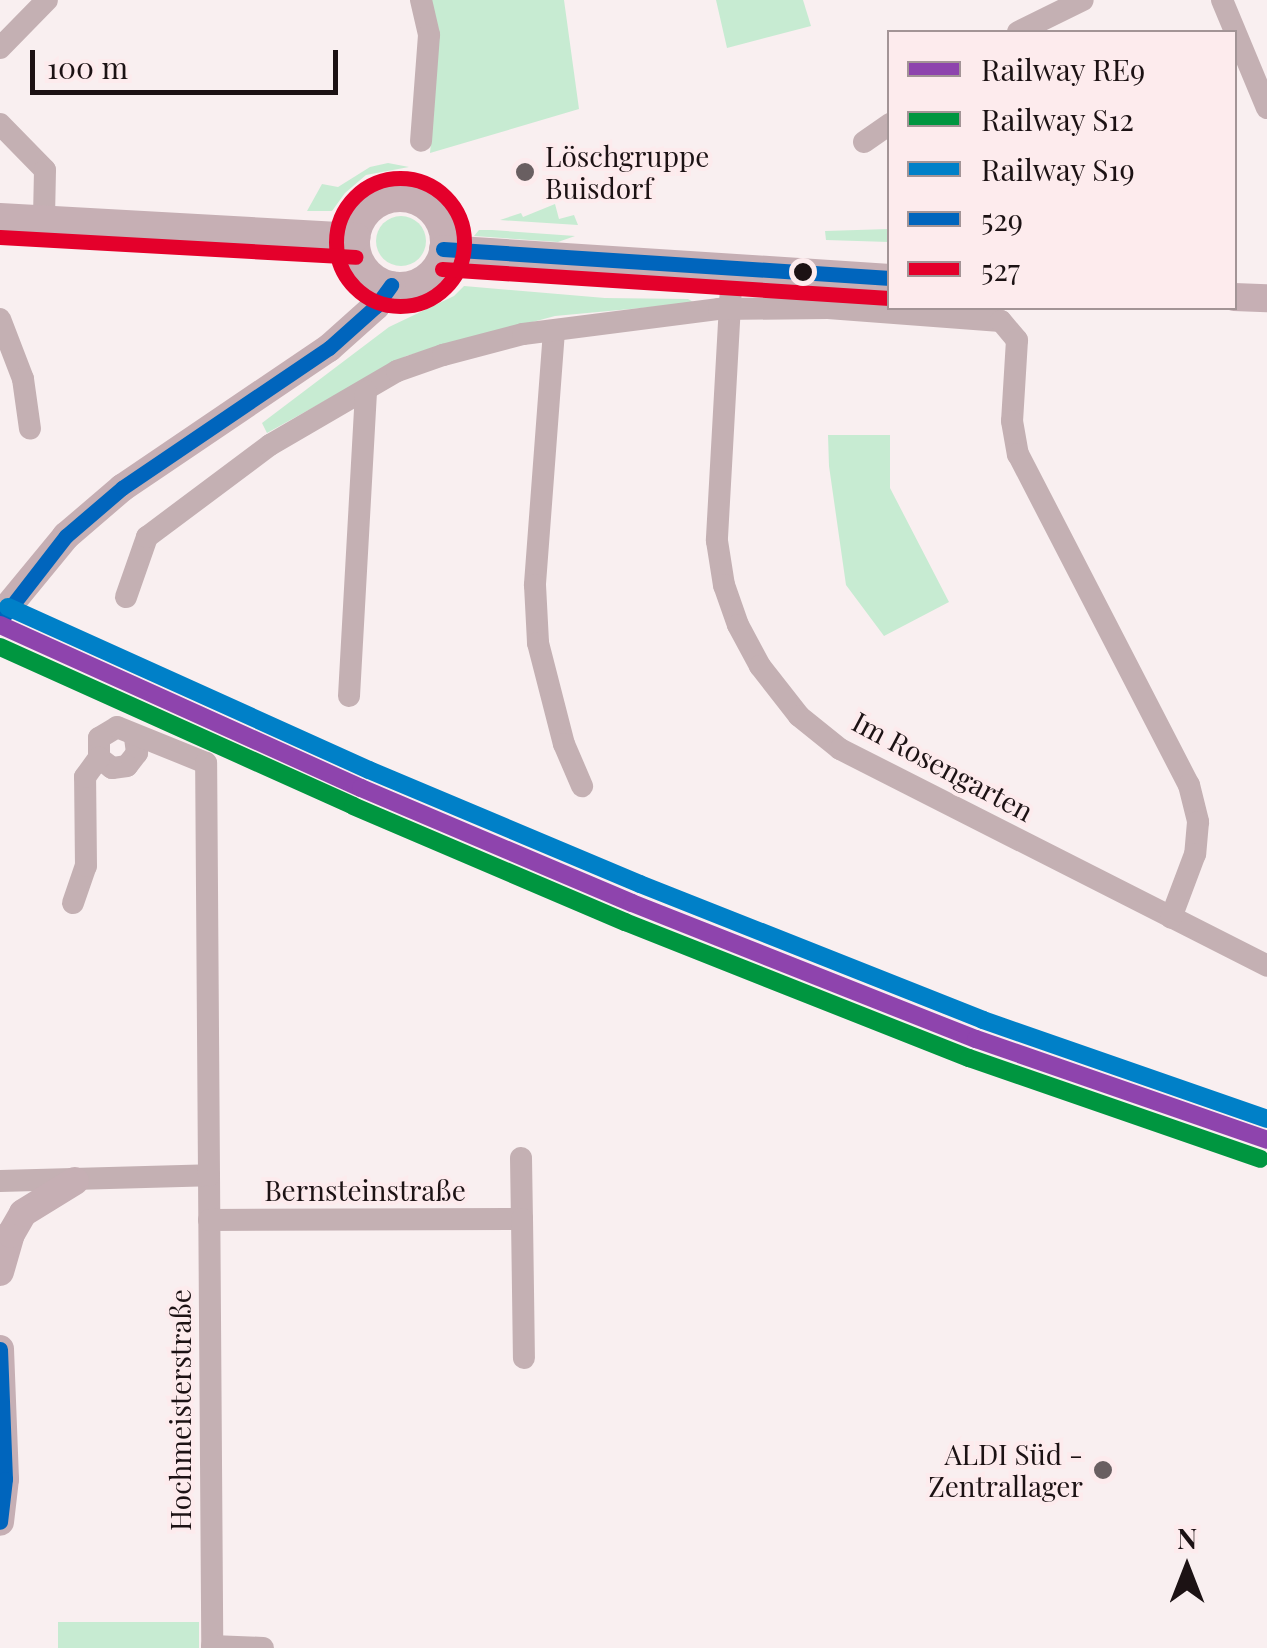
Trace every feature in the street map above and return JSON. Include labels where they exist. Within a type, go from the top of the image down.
[{"type":"main road","points":[[410,198],[433,212],[444,236],[444,249],[430,274],[405,285],[391,284],[368,272],[357,250],[356,237],[369,210],[382,202],[410,198]]},
{"type":"main road","points":[[0,217],[356,237]]},
{"type":"main road","points":[[444,249],[887,278]]},
{"type":"main road","points":[[11,603],[66,536],[122,488],[328,348],[376,306],[391,284]]},
{"type":"main road","points":[[1237,297],[1267,298]]},
{"type":"main road","points":[[0,1272],[11,1234],[23,1213],[76,1181]]},
{"type":"main road","points":[[0,1350],[5,1479],[0,1522]]},
{"type":"street","points":[[0,48],[47,0]]},
{"type":"street","points":[[421,0],[428,35],[422,141]]},
{"type":"street","points":[[1020,30],[1040,8],[1083,0]]},
{"type":"street","points":[[1222,0],[1235,30]]},
{"type":"street","points":[[1237,35],[1267,106]]},
{"type":"street","points":[[0,124],[45,170],[44,218]]},
{"type":"street","points":[[864,142],[887,126]]},
{"type":"street","name":"Im Rosengarten","points":[[732,269],[717,541],[724,586],[738,625],[760,666],[799,716],[840,748],[1267,966]]},
{"type":"street","points":[[126,597],[147,537],[270,445],[397,371],[443,354],[523,334],[729,310],[828,308],[1001,321],[1012,329],[1017,340],[1012,422],[1018,454],[1190,785],[1198,822],[1195,854],[1171,918]]},
{"type":"street","points":[[0,319],[23,379],[30,429]]},
{"type":"street","points":[[554,331],[536,585],[538,644],[564,744],[582,786]]},
{"type":"street","points":[[349,696],[366,391]]},
{"type":"street","name":"Hochmeisterstraße","points":[[73,902],[86,866],[85,777],[99,758],[112,768],[127,766],[137,753],[135,738],[217,758],[209,1175],[212,1647],[263,1648]]},
{"type":"street","points":[[522,1158],[524,1358]]},
{"type":"street","points":[[0,1181],[209,1175]]},
{"type":"street","name":"Bernsteinstraße","points":[[209,1220],[522,1219]]},
{"type":"green space","points":[[429,0],[564,0],[579,109],[430,153],[434,109]]},
{"type":"green space","points":[[716,0],[803,0],[811,26],[727,48]]},
{"type":"green space","points":[[388,163],[409,167],[366,175],[332,211],[307,211],[322,184],[338,187],[370,167]]},
{"type":"green space","points":[[409,178],[401,187],[341,218],[351,198],[373,183]]},
{"type":"green space","points":[[555,204],[559,219],[574,215],[578,225],[500,220],[521,213],[523,217]]},
{"type":"green space","points":[[401,216],[419,223],[426,241],[419,259],[401,266],[383,259],[376,241],[383,223]]},
{"type":"green space","points":[[887,229],[887,242],[826,240],[825,231]]},
{"type":"green space","points":[[479,230],[575,236],[558,242],[474,236]]},
{"type":"green space","points":[[471,266],[552,277],[548,282],[473,277]]},
{"type":"green space","points":[[459,267],[450,283],[437,293],[422,302],[398,305],[416,287]]},
{"type":"green space","points":[[464,286],[605,298],[688,299],[695,303],[555,316],[406,356],[267,433],[262,423],[389,327],[454,296]]},
{"type":"green space","points":[[828,435],[890,435],[890,488],[949,602],[884,636],[846,585]]},
{"type":"green space","points":[[58,1622],[199,1622],[199,1648],[58,1648]]},
{"type":"rail line","name":"S19","points":[[8,607],[369,770],[640,884],[983,1020],[1267,1119]]},
{"type":"rail line","name":"RE9","points":[[0,625],[361,788],[632,903],[976,1039],[1267,1140]]},
{"type":"rail line","name":"S12","points":[[0,647],[353,806],[625,922],[969,1058],[1260,1159]]},
{"type":"transit line","name":"527","points":[[400,178],[424,183],[445,197],[459,218],[464,242],[459,266],[445,287],[424,301],[400,306],[376,301],[355,287],[341,266],[336,242],[341,218],[355,197],[376,183],[400,178]]},
{"type":"transit line","name":"527","points":[[0,237],[355,257]]},
{"type":"transit line","name":"529","points":[[443,249],[887,278]]},
{"type":"transit line","name":"527","points":[[442,269],[887,298]]},
{"type":"transit line","name":"529","points":[[0,621],[66,536],[122,488],[329,348],[376,306],[391,285]]},
{"type":"transit line","name":"529","points":[[0,1349],[5,1479],[0,1522]]},
{"type":"place","name":"Löschgruppe Buisdorf","points":[[525,172]]},
{"type":"place","name":"ALDI Süd - Zentrallager","points":[[1103,1470]]}]
